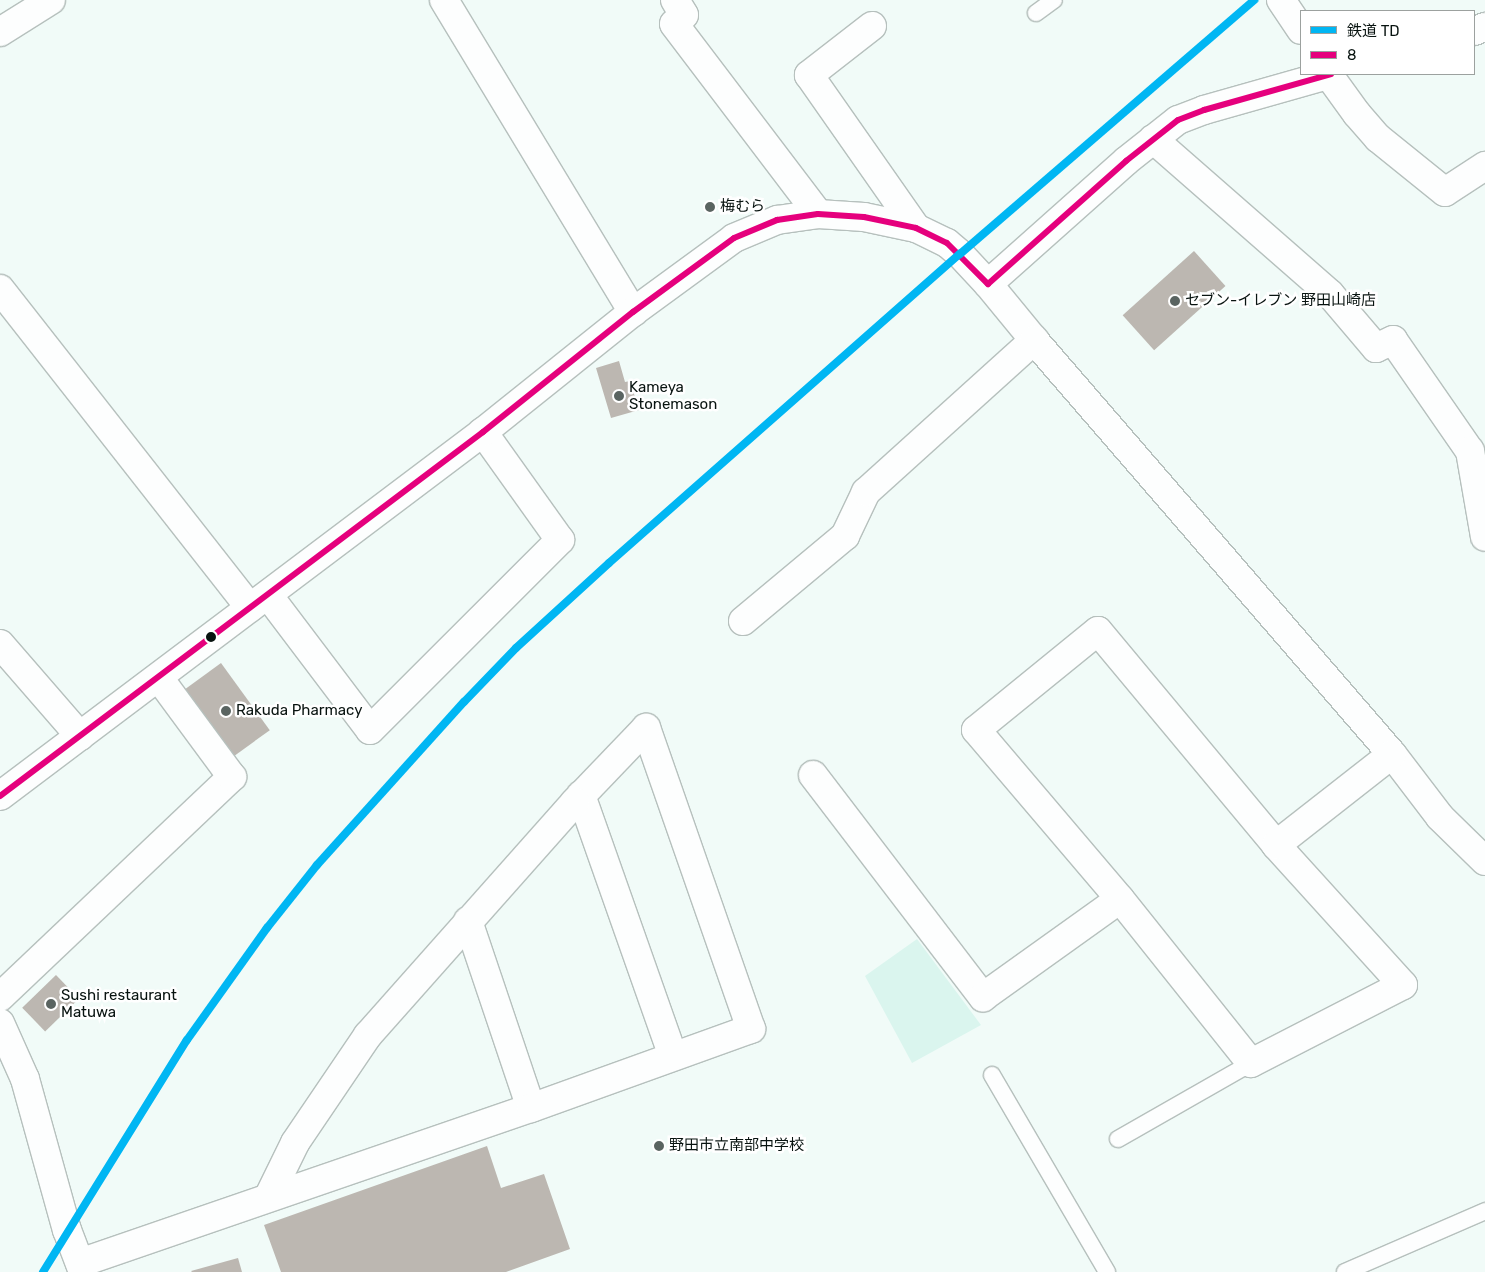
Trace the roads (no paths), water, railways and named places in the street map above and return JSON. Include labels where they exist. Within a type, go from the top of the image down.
[{"type":"street","points":[[0,32],[51,0]]},
{"type":"street","points":[[444,0],[633,312]]},
{"type":"street","points":[[675,0],[684,15],[674,24],[818,214]]},
{"type":"street","points":[[1281,0],[1300,28]]},
{"type":"street","points":[[872,26],[809,76],[916,228]]},
{"type":"street","points":[[988,284],[1153,139],[1178,120],[1204,110],[1326,75]]},
{"type":"street","points":[[1330,75],[1357,114],[1378,138],[1445,192],[1485,166]]},
{"type":"street","points":[[1153,139],[1330,294],[1376,348],[1393,340],[1470,451],[1485,537]]},
{"type":"street","points":[[0,796],[483,432],[633,312],[734,238],[777,220],[818,214],[864,217],[916,228],[948,243],[988,284],[1034,340],[1392,754],[1440,817],[1485,861]]},
{"type":"street","points":[[0,289],[259,602],[370,730],[560,540],[483,432]]},
{"type":"street","points":[[743,621],[845,536],[866,492],[1034,340]]},
{"type":"street","points":[[1098,631],[1276,845],[1403,985],[1251,1063],[1120,899],[976,730],[1098,631]]},
{"type":"street","points":[[0,644],[80,736]]},
{"type":"street","points":[[0,997],[232,777],[159,678]]},
{"type":"street","points":[[0,1023],[25,1079],[68,1230],[81,1267],[268,1196],[531,1108],[751,1029],[646,728],[581,795],[368,1035],[295,1143],[268,1196]]},
{"type":"street","points":[[1276,845],[1392,754]]},
{"type":"street","points":[[814,775],[984,997],[1120,899]]},
{"type":"street","points":[[581,795],[673,1056]]},
{"type":"street","points":[[468,921],[531,1108]]},
{"type":"lane","points":[[1036,13],[1054,0]]},
{"type":"lane","points":[[1118,1139],[1251,1063]]},
{"type":"lane","points":[[992,1075],[1107,1272]]},
{"type":"lane","points":[[1345,1272],[1485,1211]]},
{"type":"rail line","name":"TD","points":[[43,1272],[187,1040],[267,928],[317,865],[464,702],[516,648],[609,563],[960,254],[1254,0]]},
{"type":"place","name":"梅むら","points":[[710,207]]},
{"type":"place","name":"セブン-イレブン 野田山崎店","points":[[1175,301]]},
{"type":"place","name":"Kameya Stonemason","points":[[619,396]]},
{"type":"place","name":"Rakuda Pharmacy","points":[[226,711]]},
{"type":"place","name":"Sushi restaurant Matuwa","points":[[51,1004]]},
{"type":"place","name":"野田市立南部中学校","points":[[659,1146]]}]
